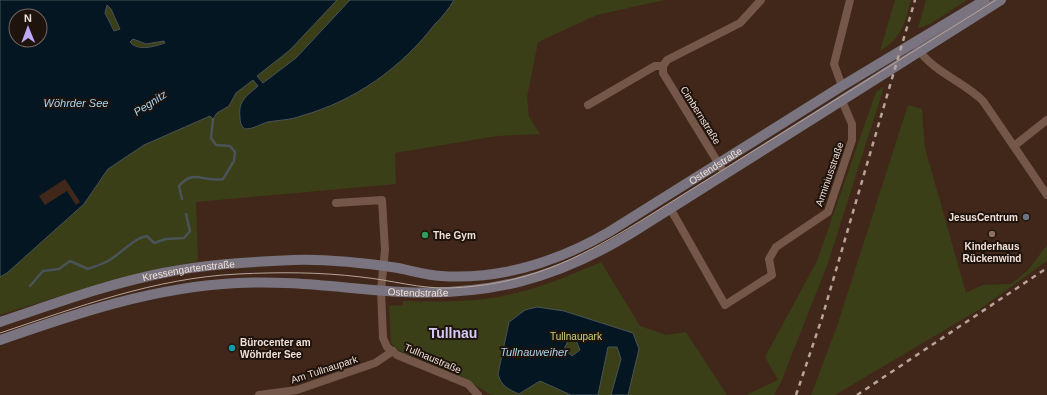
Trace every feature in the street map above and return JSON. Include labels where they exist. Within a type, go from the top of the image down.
[{"type":"main road","name":"Ostendstraße","points":[[382,290],[418,292],[471,291],[508,285],[567,267],[597,252],[670,208],[842,101],[888,70],[914,49],[985,0]]},
{"type":"main road","name":"Ostendstraße","points":[[384,266],[430,275],[457,276],[498,274],[536,265],[565,254],[598,238],[891,57],[914,49],[1001,0]]},
{"type":"main road","points":[[842,86],[842,101]]},
{"type":"main road","name":"Kressengartenstraße","points":[[0,322],[126,282],[163,273],[203,266],[310,260],[384,266]]},
{"type":"main road","name":"Kressengartenstraße","points":[[0,340],[122,301],[195,287],[265,283],[382,290]]},
{"type":"street","points":[[588,105],[655,66],[663,66],[668,60],[740,23],[761,0]]},
{"type":"street","points":[[842,86],[834,64],[850,0]]},
{"type":"street","points":[[914,49],[928,62],[976,93],[1047,195]]},
{"type":"street","name":"Cimbernstraße","points":[[663,66],[663,73],[725,174]]},
{"type":"street","name":"Arminiusstraße","points":[[670,208],[725,305],[772,275],[769,260],[776,247],[828,212],[852,140],[852,124],[842,101]]},
{"type":"street","points":[[1014,146],[1047,120]]},
{"type":"street","points":[[336,203],[382,200],[385,246],[384,266]]},
{"type":"street","name":"Ostendstraße","points":[[382,290],[384,266]]},
{"type":"street","name":"Tullnaustraße","points":[[382,290],[383,338],[387,348],[468,384],[478,395]]},
{"type":"street","name":"Am Tullnaupark","points":[[259,395],[297,390],[375,363],[392,351]]},
{"type":"green space","points":[[337,0],[350,0],[296,58],[263,83],[257,76],[290,50]]},
{"type":"green space","points":[[454,0],[664,0],[597,15],[538,42],[527,97],[529,117],[540,134],[497,136],[395,153],[396,184],[196,202],[198,261],[123,278],[0,315],[0,277],[7,273],[84,204],[108,169],[144,145],[210,116],[213,119],[217,113],[229,106],[236,93],[253,79],[258,86],[245,129],[268,122],[289,119],[321,110],[340,101],[376,81],[407,55],[443,16]]},
{"type":"green space","points":[[895,0],[911,0],[902,29],[888,46],[880,51]]},
{"type":"green space","points":[[926,0],[967,0],[930,24],[918,28]]},
{"type":"green space","points":[[106,4],[111,9],[120,29],[115,31],[105,13]]},
{"type":"green space","points":[[133,39],[146,44],[164,41],[165,43],[148,48],[133,45],[130,42]]},
{"type":"green space","points":[[884,87],[828,263],[781,382],[774,395],[746,395],[778,380],[765,357],[817,261],[876,92]]},
{"type":"green space","points":[[908,105],[922,109],[925,148],[966,293],[982,285],[1011,284],[1028,270],[1047,245],[1047,261],[980,309],[835,395],[811,395],[837,326]]},
{"type":"green space","name":"Tullnaupark","points":[[601,262],[640,326],[666,335],[686,332],[727,395],[491,395],[459,375],[402,352],[395,348],[391,343],[389,306],[403,305],[403,301],[434,302],[500,297],[544,285]]},
{"type":"water","name":"Wöhrder See","points":[[0,0],[337,0],[290,50],[257,76],[263,83],[296,58],[350,0],[454,0],[443,16],[422,40],[392,68],[376,81],[358,92],[321,110],[289,119],[268,122],[245,129],[241,122],[240,106],[244,99],[258,86],[253,80],[236,93],[229,106],[217,113],[213,119],[210,116],[144,145],[108,169],[84,204],[7,273],[0,277]],"holes":[[[107,5],[111,9],[120,29],[114,31],[105,13]],[[133,39],[146,44],[164,41],[165,43],[142,48],[133,45],[130,42]]]},
{"type":"water","name":"Tullnauweiher","points":[[537,307],[564,311],[633,333],[639,349],[628,395],[611,395],[621,359],[617,347],[608,347],[598,395],[571,395],[540,381],[519,394],[506,387],[499,378],[498,374],[509,322],[525,310]],"holes":[[[576,340],[580,350],[572,356],[564,349],[568,341]]]},
{"type":"pier","points":[[65,179],[80,202],[76,205],[67,191],[45,205],[39,196]]},
{"type":"waterway","points":[[182,199],[179,186],[184,181],[195,177],[216,180],[223,179],[234,161],[235,152],[230,146],[216,145],[211,138],[213,119]]},
{"type":"waterway","points":[[30,286],[43,271],[59,269],[70,261],[88,269],[104,263],[142,237],[147,236],[154,243],[166,239],[184,238],[190,231],[186,214]]},
{"type":"tram line","points":[[0,333],[117,295],[177,281],[207,277],[253,273],[315,273],[372,278],[417,286],[450,288],[503,282],[527,276],[572,259],[616,236],[996,0]]},
{"type":"railway","points":[[796,395],[822,318],[915,0]]},
{"type":"railway","points":[[857,395],[1047,268]]},
{"type":"place","name":"JesusCentrum","points":[[1026,217]]},
{"type":"place","name":"Kinderhaus Rückenwind","points":[[992,234]]},
{"type":"place","name":"The Gym","points":[[425,235]]},
{"type":"place","name":"Bürocenter am Wöhrder See","points":[[232,348]]},
{"type":"district","name":"Tullnau","points":[[453,333]]},
{"type":"water label","name":"Pegnitz","points":[[150,103]]}]
